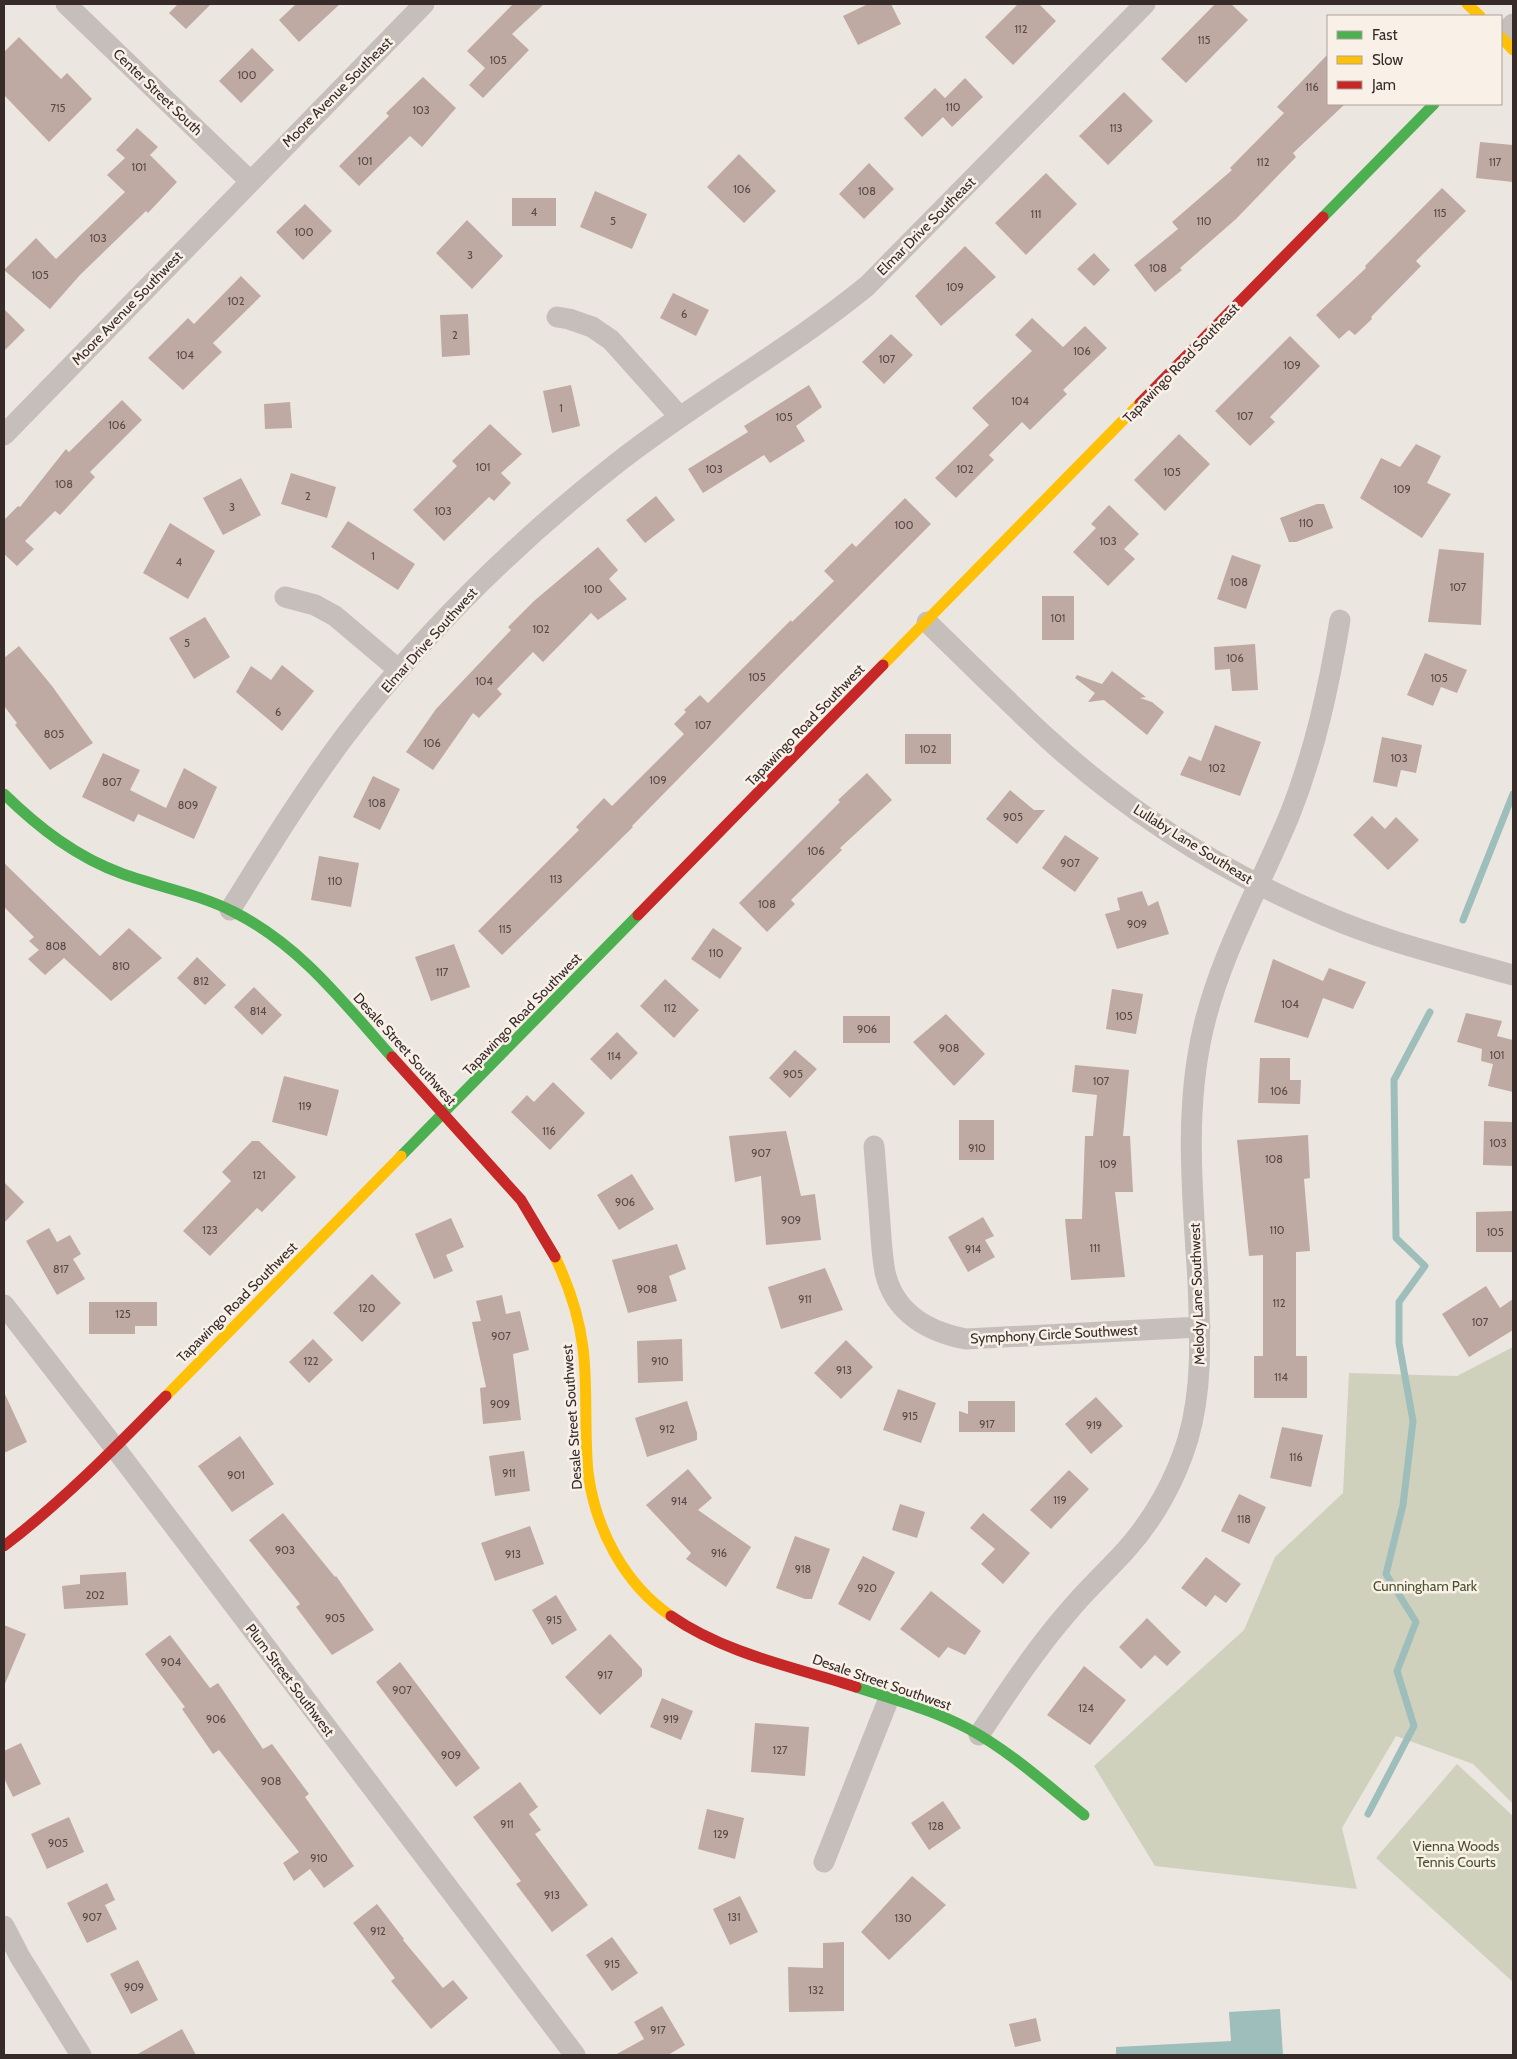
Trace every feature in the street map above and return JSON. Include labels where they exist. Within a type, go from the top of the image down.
[{"type":"street","name":"Center Street South","points":[[66,4],[250,181]]},
{"type":"street","name":"Moore Avenue Southeast","points":[[250,181],[424,4]]},
{"type":"street","name":"Elmar Drive Southeast","points":[[680,417],[825,320],[867,286],[1145,4]]},
{"type":"street","points":[[1467,4],[1479,15]]},
{"type":"street","points":[[1502,36],[1513,24]]},
{"type":"street","points":[[1502,38],[1513,50]]},
{"type":"street","name":"Tapawingo Road Southeast","points":[[927,622],[1433,105]]},
{"type":"street","name":"Moore Avenue Southwest","points":[[4,435],[250,181]]},
{"type":"street","points":[[557,317],[592,327],[611,340],[680,417]]},
{"type":"street","name":"Elmar Drive Southwest","points":[[230,910],[296,805],[346,735],[399,670],[484,579],[543,524],[613,467],[680,417]]},
{"type":"street","points":[[285,597],[315,605],[336,616],[399,670]]},
{"type":"street","name":"Melody Lane Southwest","points":[[979,1735],[1022,1670],[1068,1611],[1128,1548],[1152,1516],[1172,1480],[1187,1441],[1197,1398],[1201,1357],[1190,1135],[1193,1086],[1202,1033],[1217,980],[1236,930],[1259,885],[1291,812],[1312,751],[1329,688],[1340,620]]},
{"type":"street","name":"Lullaby Lane Southeast","points":[[927,622],[1048,738],[1101,783],[1164,829],[1259,885],[1327,916],[1384,938],[1513,975]]},
{"type":"street","name":"Tapawingo Road Southwest","points":[[4,1546],[39,1519],[114,1448],[927,622]]},
{"type":"street","name":"Desale Street Southwest","points":[[4,794],[31,820],[62,843],[97,863],[138,881],[203,899],[230,910],[283,942],[312,967],[521,1200],[541,1229],[560,1266],[574,1305],[583,1345],[590,1484],[596,1509],[607,1540],[624,1568],[646,1596],[672,1618],[701,1636],[729,1648],[889,1698],[948,1720],[979,1735],[1009,1754],[1084,1815]]},
{"type":"street","name":"Symphony Circle Southwest","points":[[874,1146],[882,1252],[886,1274],[895,1295],[909,1313],[926,1326],[944,1335],[966,1339],[1200,1327]]},
{"type":"street","name":"Plum Street Southwest","points":[[4,1305],[574,2055]]},
{"type":"street","points":[[824,1862],[889,1698]]},
{"type":"street","points":[[4,1926],[20,1957],[81,2055]]},
{"type":"green space","name":"Cunningham Park","points":[[1513,1347],[1513,1804],[1473,1764],[1396,1736],[1342,1828],[1357,1889],[1155,1866],[1094,1766],[1244,1630],[1275,1557],[1343,1493],[1349,1373],[1457,1376]]},
{"type":"green space","name":"Vienna Woods Tennis Courts","points":[[1457,1764],[1513,1816],[1513,1982],[1376,1858]]},
{"type":"water","points":[[1280,2009],[1283,2055],[1116,2055],[1116,2047],[1231,2041],[1229,2012]]},
{"type":"building","points":[[178,4],[211,4],[186,29],[169,13]]},
{"type":"building","points":[[296,4],[340,4],[299,42],[279,20]]},
{"type":"building","points":[[513,4],[544,4],[512,34],[529,50],[483,98],[469,85],[485,68],[467,51]]},
{"type":"building","points":[[868,4],[891,4],[901,24],[858,45],[843,16]]},
{"type":"building","points":[[1018,4],[1039,4],[1056,21],[1013,65],[985,37]]},
{"type":"building","points":[[1215,4],[1231,4],[1248,20],[1186,83],[1161,59]]},
{"type":"building","points":[[19,37],[61,79],[67,73],[92,99],[49,142],[4,95],[4,52]]},
{"type":"building","points":[[252,48],[274,70],[241,103],[219,81]]},
{"type":"building","points":[[1327,55],[1327,105],[1344,105],[1293,153],[1296,157],[1236,219],[1180,268],[1182,270],[1155,292],[1134,265],[1178,229],[1172,222],[1232,170],[1230,168],[1284,113],[1277,107]]},
{"type":"building","points":[[423,77],[456,108],[422,147],[410,136],[359,186],[339,166],[389,116],[386,113]]},
{"type":"building","points":[[965,78],[983,97],[952,127],[943,117],[922,137],[904,118],[935,88],[945,98]]},
{"type":"building","points":[[1124,92],[1153,121],[1108,165],[1079,136]]},
{"type":"building","points":[[137,128],[158,147],[150,155],[177,182],[148,213],[146,211],[80,275],[50,309],[4,270],[36,238],[56,259],[125,192],[107,175],[125,158],[116,150]]},
{"type":"building","points":[[1480,142],[1513,145],[1513,182],[1476,178]]},
{"type":"building","points":[[739,154],[776,191],[744,223],[707,187]]},
{"type":"building","points":[[869,163],[894,189],[864,219],[839,194]]},
{"type":"building","points":[[1046,173],[1077,204],[1026,255],[995,223]]},
{"type":"building","points":[[1442,188],[1466,211],[1416,261],[1421,266],[1371,317],[1372,319],[1355,335],[1349,330],[1339,339],[1316,315],[1366,268],[1365,266]]},
{"type":"building","points":[[595,191],[647,214],[632,249],[580,227]]},
{"type":"building","points":[[512,198],[556,198],[556,226],[512,226]]},
{"type":"building","points":[[305,204],[332,231],[303,260],[276,232]]},
{"type":"building","points":[[467,220],[503,256],[472,289],[436,253]]},
{"type":"building","points":[[965,246],[996,277],[941,326],[915,296]]},
{"type":"building","points":[[1094,253],[1110,270],[1094,286],[1077,269]]},
{"type":"building","points":[[241,276],[261,296],[213,343],[222,352],[183,390],[148,358],[188,318],[194,324]]},
{"type":"building","points":[[673,293],[709,310],[696,336],[660,318]]},
{"type":"building","points":[[4,309],[25,330],[4,351]]},
{"type":"building","points":[[468,314],[470,355],[442,357],[440,315]]},
{"type":"building","points":[[1032,318],[1063,347],[1085,326],[1107,348],[1063,390],[1067,394],[1030,430],[1022,422],[989,455],[994,460],[956,498],[935,478],[989,425],[972,408],[1032,351],[1015,335]]},
{"type":"building","points":[[891,334],[913,355],[884,384],[862,362]]},
{"type":"building","points":[[1290,336],[1320,366],[1270,417],[1275,422],[1250,446],[1215,411]]},
{"type":"building","points":[[571,385],[580,426],[552,433],[543,391]]},
{"type":"building","points":[[809,385],[822,407],[796,426],[805,441],[770,463],[764,455],[703,493],[688,469],[748,432],[744,426]]},
{"type":"building","points":[[122,400],[142,420],[90,472],[95,477],[60,515],[55,511],[25,541],[34,549],[17,566],[4,554],[4,520],[18,506],[20,507],[66,449],[69,452]]},
{"type":"building","points":[[290,402],[292,428],[265,429],[264,404]]},
{"type":"building","points":[[490,424],[522,454],[501,473],[511,483],[494,501],[489,497],[444,541],[413,510],[457,466],[452,461]]},
{"type":"building","points":[[1179,434],[1210,464],[1165,511],[1134,480]]},
{"type":"building","points":[[1416,444],[1441,456],[1427,483],[1451,494],[1422,538],[1360,498],[1381,458],[1400,467]]},
{"type":"building","points":[[291,473],[336,487],[327,518],[281,504]]},
{"type":"building","points":[[241,478],[261,515],[223,535],[203,498]]},
{"type":"building","points":[[656,496],[675,520],[645,543],[626,520]]},
{"type":"building","points":[[905,498],[931,524],[781,674],[633,827],[502,955],[478,931],[579,830],[576,827],[604,798],[612,806],[684,734],[674,724],[686,712],[684,710],[700,695],[708,703],[791,620],[792,622],[834,581],[824,571],[852,543],[856,547]]},
{"type":"building","points":[[1317,504],[1324,504],[1333,528],[1296,542],[1289,542],[1280,518]]},
{"type":"building","points":[[1109,505],[1139,534],[1124,549],[1135,559],[1108,586],[1073,552],[1096,528],[1091,524]]},
{"type":"building","points":[[348,521],[415,564],[398,590],[331,547]]},
{"type":"building","points":[[170,523],[215,551],[188,599],[143,573]]},
{"type":"building","points":[[598,547],[618,570],[609,579],[627,599],[598,620],[591,613],[543,662],[533,652],[497,689],[502,694],[479,718],[473,713],[433,770],[406,752],[436,709],[511,630],[508,627],[534,601]]},
{"type":"building","points":[[1439,549],[1484,553],[1481,625],[1428,622]]},
{"type":"building","points":[[1232,555],[1261,565],[1246,609],[1217,599]]},
{"type":"building","points":[[1042,596],[1074,596],[1074,640],[1042,640]]},
{"type":"building","points":[[205,617],[230,657],[194,679],[169,638]]},
{"type":"building","points":[[1255,644],[1258,690],[1232,691],[1230,669],[1215,670],[1214,647]]},
{"type":"building","points":[[19,646],[52,686],[93,743],[50,770],[15,725],[17,723],[4,706],[4,658]]},
{"type":"building","points":[[1425,653],[1467,670],[1457,693],[1441,687],[1433,706],[1407,695]]},
{"type":"building","points":[[282,665],[314,691],[282,731],[236,692],[251,666],[271,680]]},
{"type":"building","points":[[1112,671],[1146,697],[1140,698],[1152,702],[1164,712],[1147,735],[1104,700],[1088,702],[1095,693],[1075,678],[1077,675],[1102,684]]},
{"type":"building","points":[[1215,725],[1261,742],[1240,796],[1180,775],[1189,756],[1201,761]]},
{"type":"building","points":[[905,734],[951,734],[951,764],[905,764]]},
{"type":"building","points":[[1382,737],[1422,745],[1416,773],[1401,770],[1397,787],[1373,782]]},
{"type":"building","points":[[103,753],[140,770],[130,790],[166,808],[184,768],[217,787],[194,839],[138,814],[134,822],[82,797]]},
{"type":"building","points":[[867,773],[892,800],[840,848],[842,850],[791,900],[795,904],[767,932],[739,903],[840,802],[838,800]]},
{"type":"building","points":[[373,776],[400,789],[380,830],[353,817]]},
{"type":"building","points":[[1010,790],[1034,810],[1045,810],[1017,844],[986,819]]},
{"type":"building","points":[[1372,816],[1385,829],[1396,817],[1419,840],[1388,870],[1353,835]]},
{"type":"building","points":[[1065,835],[1099,858],[1075,892],[1042,868]]},
{"type":"building","points":[[319,856],[359,863],[351,907],[311,900]]},
{"type":"building","points":[[4,863],[100,956],[129,928],[162,958],[111,1001],[64,958],[45,975],[28,959],[39,950],[29,941],[34,937],[4,907]]},
{"type":"building","points":[[1142,891],[1148,906],[1158,901],[1169,934],[1117,949],[1105,914],[1120,910],[1117,898]]},
{"type":"building","points":[[713,928],[742,948],[720,979],[691,959]]},
{"type":"building","points":[[454,944],[470,987],[431,1001],[415,957]]},
{"type":"building","points":[[197,957],[226,985],[205,1005],[177,978]]},
{"type":"building","points":[[1273,959],[1323,981],[1329,968],[1366,982],[1353,1009],[1323,998],[1308,1038],[1254,1022]]},
{"type":"building","points":[[665,979],[699,1010],[674,1038],[640,1006]]},
{"type":"building","points":[[254,987],[282,1015],[262,1035],[234,1007]]},
{"type":"building","points":[[1112,989],[1143,994],[1136,1034],[1106,1029]]},
{"type":"building","points":[[1466,1013],[1502,1021],[1497,1036],[1513,1040],[1513,1092],[1488,1086],[1493,1064],[1481,1061],[1482,1049],[1457,1042]]},
{"type":"building","points":[[946,1014],[985,1054],[954,1086],[913,1042]]},
{"type":"building","points":[[843,1016],[890,1016],[890,1043],[843,1043]]},
{"type":"building","points":[[617,1032],[638,1053],[611,1080],[590,1059]]},
{"type":"building","points":[[795,1050],[817,1069],[790,1098],[769,1078]]},
{"type":"building","points":[[1260,1058],[1290,1058],[1290,1080],[1301,1080],[1300,1104],[1258,1103]]},
{"type":"building","points":[[1075,1065],[1129,1070],[1123,1136],[1130,1136],[1133,1192],[1115,1192],[1125,1277],[1071,1280],[1065,1219],[1082,1219],[1085,1136],[1093,1136],[1097,1095],[1072,1092]]},
{"type":"building","points":[[284,1076],[339,1090],[327,1136],[272,1122]]},
{"type":"building","points":[[553,1082],[585,1113],[550,1150],[511,1112],[527,1095],[534,1102]]},
{"type":"building","points":[[959,1120],[994,1120],[994,1160],[959,1160]]},
{"type":"building","points":[[1484,1121],[1513,1122],[1513,1166],[1483,1165]]},
{"type":"building","points":[[786,1131],[801,1196],[815,1194],[821,1240],[766,1245],[761,1176],[735,1182],[729,1136]]},
{"type":"building","points":[[1308,1135],[1310,1178],[1304,1179],[1310,1251],[1296,1252],[1296,1356],[1307,1356],[1307,1398],[1254,1398],[1254,1356],[1263,1356],[1263,1255],[1249,1256],[1237,1140]]},
{"type":"building","points":[[252,1141],[259,1141],[296,1177],[262,1212],[257,1208],[210,1256],[183,1231],[231,1181],[222,1172]]},
{"type":"building","points":[[632,1174],[654,1209],[619,1230],[597,1195]]},
{"type":"building","points":[[4,1182],[24,1202],[4,1223]]},
{"type":"building","points":[[1513,1211],[1513,1252],[1476,1252],[1476,1212]]},
{"type":"building","points":[[983,1217],[994,1236],[985,1240],[995,1257],[968,1272],[948,1237]]},
{"type":"building","points":[[451,1218],[464,1247],[446,1255],[453,1271],[434,1279],[415,1234]]},
{"type":"building","points":[[49,1228],[57,1242],[70,1235],[81,1254],[73,1259],[85,1279],[57,1295],[26,1241]]},
{"type":"building","points":[[677,1244],[686,1269],[669,1276],[677,1301],[628,1313],[612,1260]]},
{"type":"building","points":[[825,1268],[843,1310],[781,1329],[768,1287]]},
{"type":"building","points":[[372,1274],[401,1303],[362,1342],[333,1313]]},
{"type":"building","points":[[1486,1286],[1500,1308],[1513,1299],[1513,1330],[1469,1357],[1442,1314]]},
{"type":"building","points":[[502,1295],[506,1314],[520,1311],[529,1350],[513,1354],[521,1420],[483,1424],[480,1388],[486,1387],[472,1322],[481,1321],[476,1301]]},
{"type":"building","points":[[89,1302],[157,1302],[157,1326],[135,1326],[135,1334],[89,1334]]},
{"type":"building","points":[[313,1339],[333,1360],[309,1383],[289,1362]]},
{"type":"building","points":[[682,1339],[683,1381],[638,1383],[637,1341]]},
{"type":"building","points":[[846,1340],[873,1367],[841,1399],[814,1373]]},
{"type":"building","points":[[898,1389],[936,1403],[921,1443],[883,1430]]},
{"type":"building","points":[[4,1392],[27,1442],[4,1453]]},
{"type":"building","points":[[1096,1397],[1123,1426],[1091,1454],[1065,1424]]},
{"type":"building","points":[[687,1401],[697,1433],[697,1440],[647,1457],[635,1418]]},
{"type":"building","points":[[968,1401],[1015,1401],[1015,1432],[959,1432],[959,1411],[968,1414]]},
{"type":"building","points":[[1282,1427],[1323,1435],[1311,1487],[1270,1478]]},
{"type":"building","points":[[240,1436],[274,1484],[232,1512],[198,1466]]},
{"type":"building","points":[[524,1451],[530,1491],[495,1496],[489,1456]]},
{"type":"building","points":[[688,1469],[712,1498],[698,1510],[751,1547],[726,1587],[686,1559],[691,1553],[646,1505]]},
{"type":"building","points":[[1069,1470],[1089,1489],[1051,1529],[1030,1510]]},
{"type":"building","points":[[1239,1494],[1266,1507],[1249,1544],[1221,1531]]},
{"type":"building","points":[[900,1504],[925,1512],[917,1538],[892,1530]]},
{"type":"building","points":[[283,1513],[336,1576],[374,1630],[332,1655],[296,1607],[300,1604],[249,1540]]},
{"type":"building","points":[[983,1513],[1030,1553],[1003,1584],[981,1564],[995,1549],[970,1528]]},
{"type":"building","points":[[530,1526],[544,1564],[495,1581],[481,1543]]},
{"type":"building","points":[[795,1536],[830,1549],[812,1599],[805,1599],[776,1588]]},
{"type":"building","points":[[863,1556],[895,1572],[870,1621],[838,1604]]},
{"type":"building","points":[[1206,1557],[1241,1584],[1226,1603],[1215,1595],[1206,1607],[1181,1588]]},
{"type":"building","points":[[126,1572],[128,1605],[64,1609],[62,1586],[80,1584],[80,1575]]},
{"type":"building","points":[[931,1591],[981,1631],[965,1655],[948,1647],[939,1658],[900,1629]]},
{"type":"building","points":[[556,1595],[577,1630],[552,1645],[532,1610]]},
{"type":"building","points":[[1147,1618],[1181,1652],[1167,1666],[1155,1655],[1141,1669],[1119,1647]]},
{"type":"building","points":[[4,1625],[26,1634],[4,1686]]},
{"type":"building","points":[[610,1634],[642,1669],[642,1676],[600,1715],[565,1677]]},
{"type":"building","points":[[170,1635],[210,1688],[218,1683],[263,1749],[272,1744],[309,1794],[305,1797],[354,1866],[324,1888],[310,1869],[294,1881],[283,1863],[299,1852],[219,1750],[213,1754],[182,1709],[185,1707],[145,1654]]},
{"type":"building","points":[[400,1662],[480,1768],[456,1787],[376,1682]]},
{"type":"building","points":[[1084,1666],[1126,1700],[1090,1745],[1047,1715]]},
{"type":"building","points":[[662,1698],[693,1711],[681,1740],[650,1727]]},
{"type":"building","points":[[755,1723],[809,1727],[805,1776],[751,1772]]},
{"type":"building","points":[[21,1743],[41,1784],[13,1797],[4,1778],[4,1751]]},
{"type":"building","points":[[520,1782],[538,1807],[529,1814],[541,1830],[535,1834],[588,1905],[552,1932],[516,1884],[521,1881],[473,1817]]},
{"type":"building","points":[[943,1801],[961,1828],[929,1850],[911,1823]]},
{"type":"building","points":[[707,1809],[744,1818],[735,1859],[698,1849]]},
{"type":"building","points":[[69,1817],[84,1852],[47,1869],[31,1834]]},
{"type":"building","points":[[912,1876],[946,1905],[889,1960],[861,1932]]},
{"type":"building","points":[[107,1883],[115,1900],[105,1905],[117,1929],[87,1943],[67,1903]]},
{"type":"building","points":[[740,1896],[758,1932],[730,1945],[713,1909]]},
{"type":"building","points":[[377,1904],[403,1940],[443,1988],[453,1980],[468,1998],[431,2029],[391,1981],[395,1978],[353,1923]]},
{"type":"building","points":[[612,1937],[638,1973],[612,1991],[586,1955]]},
{"type":"building","points":[[844,1942],[844,2011],[789,2012],[788,1967],[823,1968],[823,1943]]},
{"type":"building","points":[[138,1960],[158,2000],[131,2014],[110,1974]]},
{"type":"building","points":[[662,2006],[685,2045],[668,2055],[615,2055],[644,2039],[634,2022]]},
{"type":"building","points":[[1036,2018],[1041,2041],[1015,2047],[1009,2024]]},
{"type":"building","points":[[182,2029],[196,2055],[136,2055]]},
{"type":"waterway","points":[[1463,920],[1513,794]]},
{"type":"waterway","points":[[1368,1814],[1414,1726],[1397,1671],[1416,1622],[1386,1574],[1403,1505],[1413,1421],[1399,1343],[1399,1302],[1425,1266],[1396,1238],[1394,1080],[1430,1012]]},
{"type":"traffic: fast","points":[[1323,217],[1433,105]]},
{"type":"traffic: fast","points":[[4,794],[45,830],[90,859],[137,879],[207,900],[234,912],[258,926],[301,958],[338,996],[392,1057]]},
{"type":"traffic: fast","points":[[401,1156],[638,915]]},
{"type":"traffic: fast","points":[[856,1687],[927,1710],[967,1728],[1013,1758],[1084,1815]]},
{"type":"traffic: slow","points":[[1467,4],[1479,15]]},
{"type":"traffic: slow","points":[[1502,38],[1513,50]]},
{"type":"traffic: slow","points":[[883,665],[1140,403]]},
{"type":"traffic: slow","points":[[166,1396],[401,1156]]},
{"type":"traffic: slow","points":[[555,1257],[573,1301],[581,1336],[585,1379],[588,1472],[597,1514],[614,1553],[626,1571],[639,1588],[671,1616]]},
{"type":"traffic: jam","points":[[1140,403],[1323,217]]},
{"type":"traffic: jam","points":[[638,915],[883,665]]},
{"type":"traffic: jam","points":[[392,1057],[521,1200],[555,1257]]},
{"type":"traffic: jam","points":[[4,1546],[67,1493],[166,1396]]},
{"type":"traffic: jam","points":[[671,1616],[692,1629],[737,1650],[856,1687]]}]
